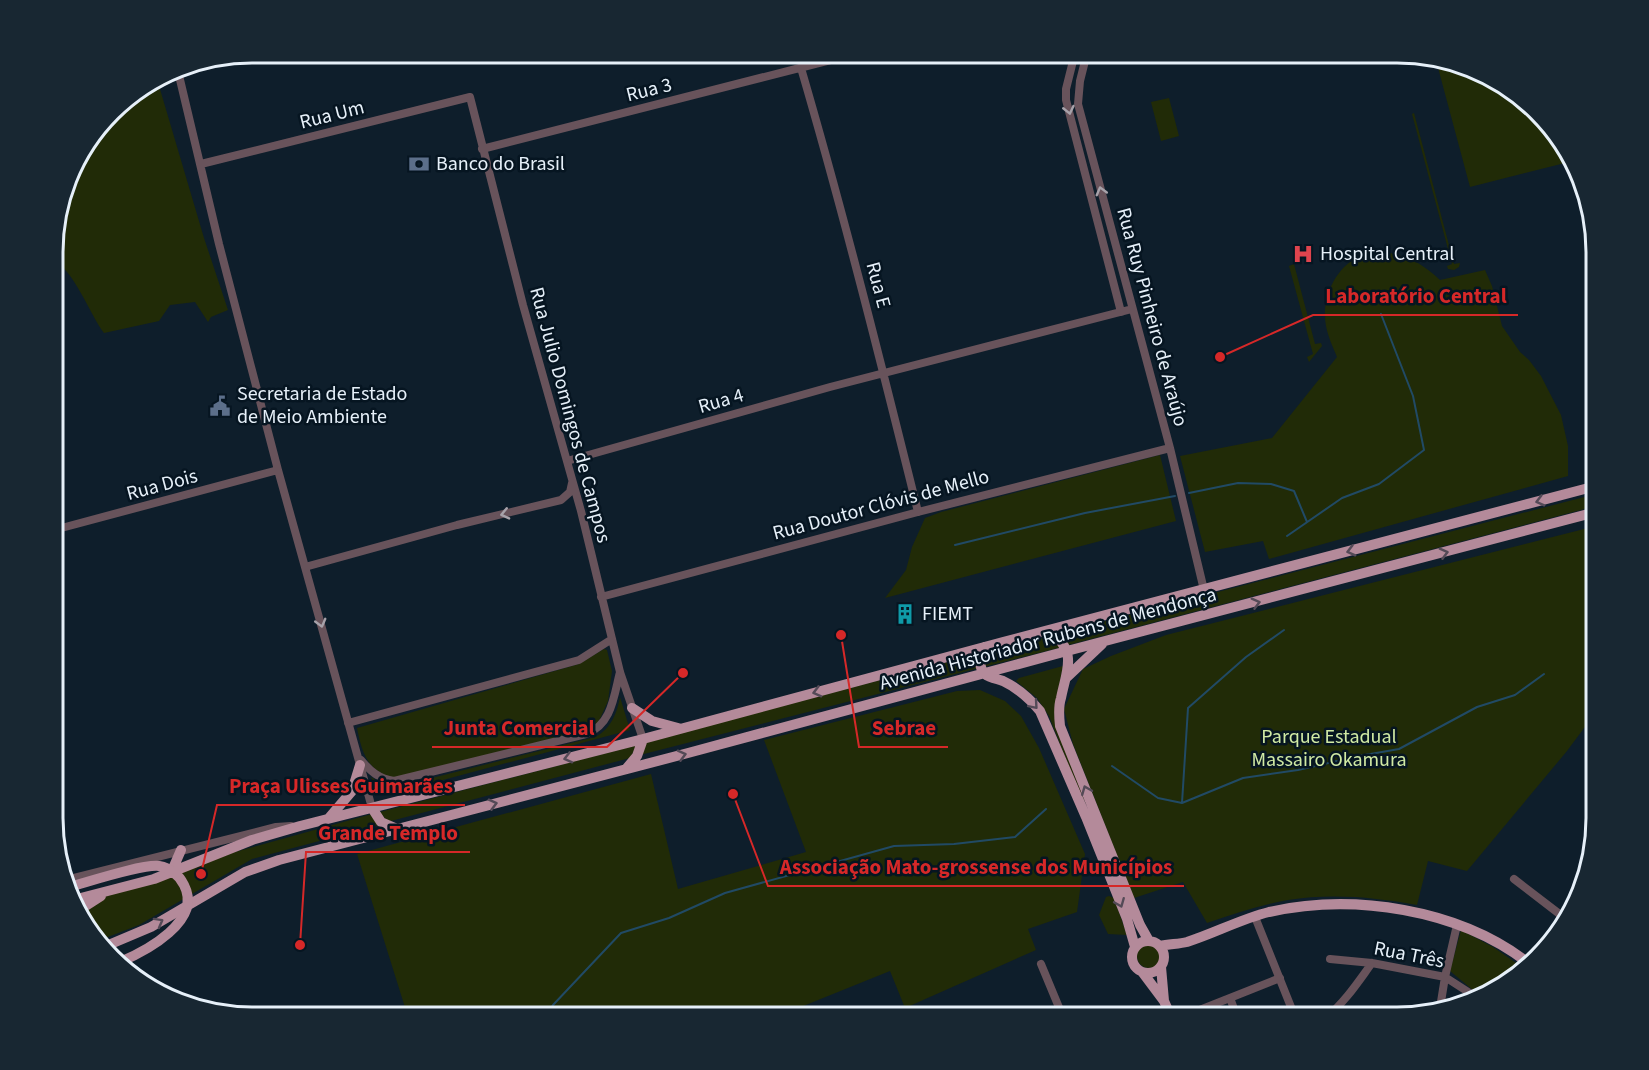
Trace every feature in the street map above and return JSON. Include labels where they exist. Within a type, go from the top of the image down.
[{"type":"main road","name":"Avenida Historiador Rubens de Mendonça","points":[[80,898],[171,873],[252,840],[300,826],[643,740],[984,647],[1586,489]]},
{"type":"main road","name":"Avenida Historiador Rubens de Mendonça","points":[[111,944],[151,927],[245,872],[279,860],[1586,515]]},
{"type":"main road","points":[[1049,630],[1059,638],[1067,651],[1070,664],[1060,700],[1060,726],[1135,947]]},
{"type":"main road","points":[[1067,677],[1104,643]]},
{"type":"main road","points":[[984,647],[980,662],[981,669],[986,675],[1016,689],[1031,700],[1040,711],[1149,941]]},
{"type":"main road","points":[[632,708],[652,721],[681,729]]},
{"type":"main road","points":[[626,770],[637,756],[643,740]]},
{"type":"main road","points":[[328,820],[352,791],[359,760]]},
{"type":"main road","points":[[372,808],[381,822],[395,828]]},
{"type":"main road","points":[[171,873],[181,850]]},
{"type":"main road","points":[[75,885],[156,866],[166,868],[179,877],[185,885],[187,904],[176,926],[148,948],[126,959]]},
{"type":"main road","points":[[84,906],[109,891]]},
{"type":"main road","points":[[1160,946],[1185,943],[1268,912],[1347,904],[1419,913],[1457,925],[1523,959]]},
{"type":"main road","points":[[1164,1001],[1162,965],[1164,954],[1160,946],[1153,941],[1139,944],[1135,947],[1132,960],[1167,1007]]},
{"type":"main road","points":[[1143,973],[1153,973],[1185,943]]},
{"type":"street","name":"Rua 3","points":[[482,149],[819,63]]},
{"type":"street","name":"Rua Ruy Pinheiro de Araújo","points":[[1072,63],[1066,89],[1066,100],[1121,312]]},
{"type":"street","name":"Rua Ruy Pinheiro de Araújo","points":[[1084,63],[1078,104],[1170,448],[1204,590]]},
{"type":"street","name":"Rua E","points":[[801,68],[833,179],[918,512]]},
{"type":"street","points":[[180,77],[219,244],[372,808]]},
{"type":"street","name":"Rua Um","points":[[201,164],[470,97]]},
{"type":"street","name":"Rua Julio Domingos de Campos","points":[[470,97],[523,305],[581,511],[620,672],[643,740]]},
{"type":"street","name":"Rua 4","points":[[567,461],[884,373],[1132,309]]},
{"type":"street","name":"Rua Doutor Clóvis de Mello","points":[[601,597],[918,512],[1170,448]]},
{"type":"street","name":"Rua Dois","points":[[63,528],[279,470]]},
{"type":"street","points":[[305,567],[457,525],[561,500],[570,492],[572,480]]},
{"type":"street","points":[[561,500],[581,511]]},
{"type":"street","points":[[348,723],[579,660],[612,639]]},
{"type":"street","points":[[359,760],[373,773],[394,781],[586,734],[601,726],[606,718],[611,708],[620,672]]},
{"type":"street","name":"Avenida Historiador Rubens de Mendonça","points":[[73,878],[276,827],[300,826]]},
{"type":"street","points":[[1514,879],[1559,915]]},
{"type":"street","points":[[1255,917],[1292,1007]]},
{"type":"street","points":[[1441,1002],[1457,925]]},
{"type":"street","name":"Rua Três","points":[[1330,959],[1372,963],[1445,977],[1469,993]]},
{"type":"street","points":[[1338,1007],[1372,963]]},
{"type":"street","points":[[1041,964],[1057,1007]]},
{"type":"street","points":[[1207,1007],[1280,978]]},
{"type":"street","points":[[1230,998],[1233,1007]]},
{"type":"green space","points":[[1438,68],[1481,82],[1512,102],[1531,118],[1564,163],[1470,187]]},
{"type":"green space","points":[[159,87],[228,310],[211,317],[208,322],[195,302],[170,305],[159,321],[104,333],[63,267],[63,252],[69,203],[88,157],[110,127],[127,110]]},
{"type":"green space","points":[[1169,98],[1179,136],[1161,141],[1151,102]]},
{"type":"green space","points":[[1414,113],[1454,264],[1460,263],[1459,267],[1454,270],[1448,269],[1447,266],[1452,264],[1412,114]]},
{"type":"green space","points":[[1386,252],[1416,262],[1440,280],[1485,270],[1492,286],[1502,326],[1541,376],[1561,415],[1568,446],[1568,476],[1269,559],[1263,541],[1205,552],[1180,456],[1272,438],[1337,357],[1328,334],[1325,316],[1328,296],[1336,277],[1342,269],[1358,257]]},
{"type":"green space","points":[[1294,264],[1315,344],[1321,343],[1322,346],[1309,362],[1307,357],[1313,354],[1289,266]]},
{"type":"green space","points":[[1160,455],[1176,521],[885,598],[906,570],[912,547],[925,518]]},
{"type":"green space","points":[[1586,497],[1586,509],[1068,645],[1063,632]]},
{"type":"green space","name":"Parque Estadual Massairo Okamura","points":[[1586,529],[1586,725],[1467,871],[1428,861],[1417,905],[1352,897],[1304,898],[1267,904],[1207,923],[1183,882],[1134,898],[1073,744],[1064,709],[1083,669],[1166,635]]},
{"type":"green space","points":[[1051,636],[1062,647],[983,667],[984,653]]},
{"type":"green space","points":[[604,649],[607,650],[612,671],[608,701],[599,721],[592,729],[393,778],[377,770],[364,753],[357,728],[579,664]]},
{"type":"green space","points":[[975,655],[979,668],[640,755],[645,742]]},
{"type":"green space","points":[[1063,666],[1056,701],[1090,811],[1076,785],[1049,716],[1037,698],[1016,681],[1019,678]]},
{"type":"green space","points":[[980,690],[1005,701],[1021,716],[1039,748],[1085,854],[1077,912],[1028,929],[1036,950],[907,1007],[905,1007],[890,971],[801,1007],[405,1007],[357,854],[651,774],[678,889],[806,852],[764,740],[957,691]]},
{"type":"green space","points":[[620,697],[630,730],[387,795],[377,792],[371,777],[384,785],[400,786],[595,737],[605,730],[612,720]]},
{"type":"green space","points":[[637,745],[630,758],[391,821],[387,821],[380,812]]},
{"type":"green space","points":[[372,814],[379,825],[252,859],[139,925],[106,938],[81,901],[224,855]]},
{"type":"green space","points":[[1106,897],[1114,898],[1127,935],[1108,934],[1099,915]]},
{"type":"green space","points":[[1461,930],[1493,947],[1517,964],[1492,982],[1474,991],[1450,971]]},
{"type":"green space","points":[[1149,944],[1157,948],[1161,956],[1157,964],[1149,968],[1141,964],[1137,956],[1141,948]]},
{"type":"waterway","points":[[1287,536],[1342,498],[1379,484],[1424,450],[1413,396],[1381,314]]},
{"type":"waterway","points":[[1189,493],[1238,483],[1271,484],[1294,491],[1307,522]]},
{"type":"waterway","points":[[955,545],[1085,513],[1175,496]]},
{"type":"waterway","points":[[1112,766],[1158,798],[1182,803],[1188,708],[1246,657],[1284,630]]},
{"type":"waterway","points":[[1182,803],[1243,778],[1298,770],[1399,749],[1477,707],[1515,695],[1544,674]]},
{"type":"waterway","points":[[552,1007],[621,933],[669,918],[725,893],[894,846],[954,844],[1015,837],[1046,809]]},
{"type":"place","name":"Banco do Brasil","points":[[419,164]]},
{"type":"place","name":"Hospital Central","points":[[1303,254]]},
{"type":"place","name":"Laboratório Central","points":[[1220,357]]},
{"type":"place","name":"Secretaria de Estado de Meio Ambiente","points":[[220,406]]},
{"type":"place","name":"FIEMT","points":[[905,614]]},
{"type":"place","name":"Sebrae","points":[[841,635]]},
{"type":"place","name":"Junta Comercial","points":[[683,673]]},
{"type":"place","name":"Associação Mato-grossense dos Municípios","points":[[733,794]]},
{"type":"place","name":"Praça Ulisses Guimarães","points":[[201,874]]},
{"type":"place","name":"Grande Templo","points":[[300,945]]}]
